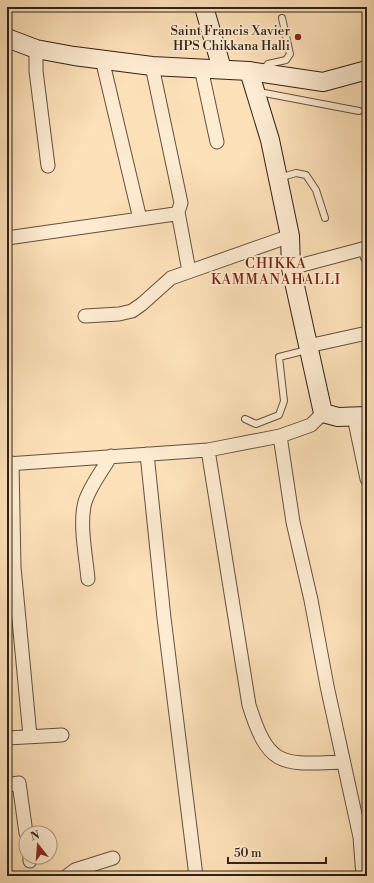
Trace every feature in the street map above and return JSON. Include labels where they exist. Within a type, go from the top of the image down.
[{"type":"street","points":[[204,7],[222,69]]},
{"type":"street","points":[[7,38],[36,49],[152,66],[255,72],[323,82],[367,70]]},
{"type":"street","points":[[36,49],[36,71],[48,166]]},
{"type":"street","points":[[102,59],[140,219]]},
{"type":"street","points":[[152,66],[181,204],[178,212],[189,271]]},
{"type":"street","points":[[201,68],[217,142]]},
{"type":"street","points":[[255,72],[255,92],[270,140],[290,236],[291,268],[323,413]]},
{"type":"street","points":[[7,238],[140,219],[178,212]]},
{"type":"street","points":[[85,316],[119,314],[132,311],[142,304],[170,278],[290,236]]},
{"type":"street","points":[[291,268],[366,248],[367,256]]},
{"type":"street","points":[[308,348],[367,333]]},
{"type":"street","points":[[323,413],[338,417],[360,417],[367,479]]},
{"type":"street","points":[[30,736],[14,567],[9,463],[208,450],[280,436],[311,425],[323,413]]},
{"type":"street","points":[[280,436],[293,522],[311,600],[327,686],[360,837],[363,876]]},
{"type":"street","points":[[208,450],[249,705],[255,725],[264,744],[273,753],[284,760],[298,763],[343,762]]},
{"type":"street","points":[[147,454],[164,618],[196,876]]},
{"type":"street","points":[[88,579],[83,515],[85,503],[89,492],[111,456]]},
{"type":"street","points":[[7,738],[62,735]]},
{"type":"street","points":[[7,784],[19,783],[25,825]]},
{"type":"street","points":[[67,876],[76,870],[113,858]]},
{"type":"lane","points":[[255,72],[268,64],[286,60],[290,54],[282,18]]},
{"type":"lane","points":[[255,92],[358,111]]},
{"type":"lane","points":[[278,179],[296,173],[306,175],[316,190],[324,218]]},
{"type":"lane","points":[[245,420],[256,424],[279,415],[284,401],[279,357],[308,348]]},
{"type":"place","name":"Saint Francis Xavier HPS Chikkana Halli","points":[[298,37]]},
{"type":"district","name":"CHIKKA KAMMANAHALLI","points":[[276,272]]}]
